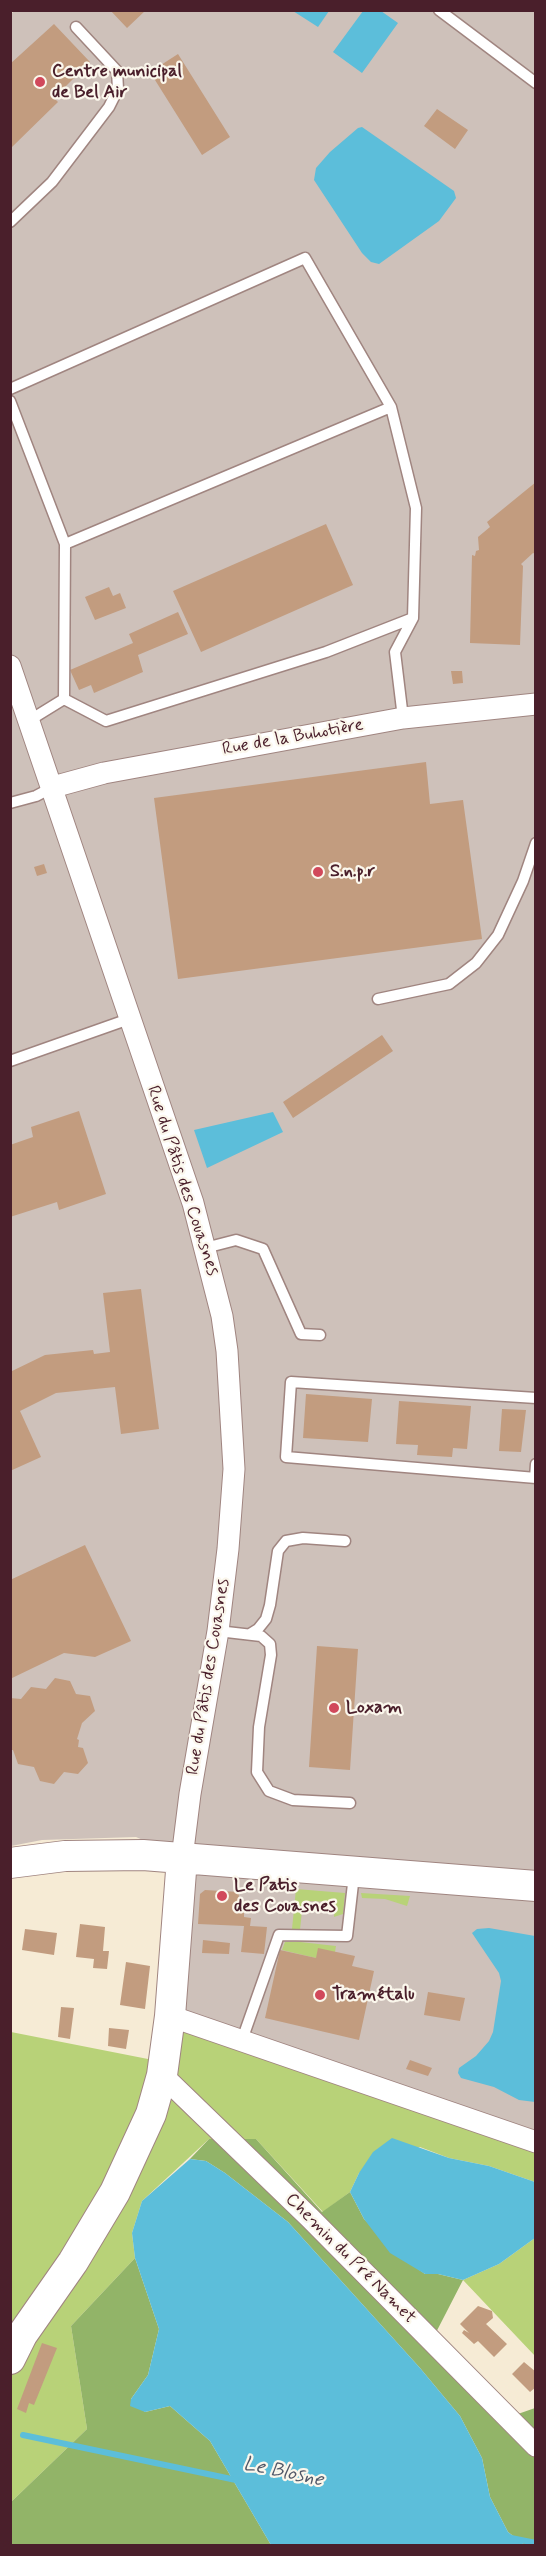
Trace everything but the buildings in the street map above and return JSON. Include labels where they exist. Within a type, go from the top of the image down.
[{"type":"street","name":"Rue du Pâtis des Couasnes","points":[[10,666],[193,1203],[215,1284],[227,1352],[234,1469],[228,1549],[218,1631],[190,1794],[182,1857],[170,2016],[162,2075],[153,2108],[115,2192],[73,2262],[22,2335],[10,2359]]},
{"type":"street","name":"Rue de la Buhotière","points":[[53,787],[104,772],[404,718],[536,704]]},
{"type":"street","points":[[10,1863],[65,1856],[143,1855],[536,1886]]},
{"type":"street","points":[[170,2016],[536,2142]]},
{"type":"street","name":"Chemin du Pré Namet","points":[[162,2075],[310,2218],[536,2446]]},
{"type":"lane","points":[[439,10],[536,83]]},
{"type":"lane","points":[[10,222],[52,182],[109,107],[118,89],[117,71],[76,27]]},
{"type":"lane","points":[[10,389],[305,258],[391,406],[416,508],[413,618],[395,652],[404,718]]},
{"type":"lane","points":[[10,401],[65,544],[64,699]]},
{"type":"lane","points":[[65,544],[391,406]]},
{"type":"lane","points":[[64,699],[106,721],[326,652],[413,618]]},
{"type":"lane","points":[[30,720],[64,699]]},
{"type":"lane","points":[[10,803],[36,796],[53,787]]},
{"type":"lane","points":[[378,999],[449,984],[476,963],[498,934],[523,881],[536,843]]},
{"type":"lane","points":[[10,1061],[129,1019]]},
{"type":"lane","points":[[205,1248],[236,1240],[263,1249],[301,1334],[320,1335]]},
{"type":"lane","points":[[536,1398],[291,1382],[286,1457],[535,1478],[536,1464]]},
{"type":"lane","points":[[250,1634],[258,1629],[266,1618],[278,1551],[286,1541],[303,1538],[345,1541]]},
{"type":"lane","points":[[218,1631],[250,1634],[266,1638],[270,1644],[271,1655],[259,1727],[257,1772],[269,1791],[293,1800],[350,1803]]},
{"type":"lane","points":[[243,2040],[279,1935],[347,1936],[355,1872]]},
{"type":"shaded area","points":[[15,10],[535,11],[535,2138],[177,2022],[182,1857],[136,1837],[42,1840],[11,1846],[10,15]]},
{"type":"green space","points":[[296,1889],[345,1893],[343,1914],[334,1917],[335,1902],[303,1901],[300,1930],[292,1929]]},
{"type":"green space","points":[[361,1893],[410,1896],[407,1906],[385,1899],[362,1898]]},
{"type":"green space","points":[[285,1942],[336,1946],[335,1952],[316,1958],[282,1950]]},
{"type":"green space","points":[[177,2022],[535,2138],[535,2182],[489,2166],[449,2158],[420,2147],[359,2173],[350,2192],[323,2212],[256,2139],[209,2139],[142,2201],[132,2233],[135,2258],[71,2326],[87,2429],[11,2502],[11,2032],[153,2060]]},
{"type":"green space","points":[[209,2139],[256,2139],[322,2212],[350,2192],[364,2219],[411,2264],[425,2274],[438,2274],[463,2280],[428,2348],[498,2421],[535,2408],[535,2545],[525,2545],[508,2532],[490,2497],[482,2458],[460,2416],[420,2368],[288,2222],[225,2173],[206,2161],[190,2159]]},
{"type":"green space","points":[[535,2238],[535,2356],[463,2280],[499,2264]]},
{"type":"green space","points":[[135,2258],[159,2329],[148,2375],[131,2399],[145,2412],[170,2406],[210,2441],[271,2545],[11,2546],[11,2502],[87,2429],[71,2326]]},
{"type":"water","points":[[329,10],[318,27],[293,11]]},
{"type":"water","points":[[363,11],[381,11],[398,23],[362,73],[333,52]]},
{"type":"water","points":[[362,127],[454,191],[456,198],[439,221],[379,264],[371,262],[362,253],[314,180],[316,168],[330,152]]},
{"type":"water","points":[[273,1112],[283,1132],[207,1168],[194,1130]]},
{"type":"water","points":[[489,1928],[535,1936],[535,2102],[519,2100],[494,2087],[461,2078],[458,2073],[459,2068],[476,2056],[489,2041],[493,2032],[501,1981],[499,1973],[472,1933],[477,1929]]},
{"type":"water","points":[[392,2138],[449,2158],[489,2166],[535,2182],[535,2238],[499,2264],[463,2280],[438,2274],[425,2274],[390,2253],[364,2219],[350,2192],[373,2152]]},
{"type":"water","points":[[190,2159],[206,2161],[225,2173],[288,2222],[420,2368],[460,2416],[482,2458],[490,2497],[508,2532],[525,2545],[271,2545],[210,2441],[170,2406],[145,2412],[130,2406],[131,2399],[148,2375],[159,2329],[135,2258],[132,2233],[142,2201]]},
{"type":"waterway","name":"Le Blosne","points":[[23,2435],[236,2480]]},
{"type":"waterway","name":"Le Blosne","points":[[511,2538],[536,2543]]},
{"type":"place","name":"Centre municipal de Bel Air","points":[[40,82]]},
{"type":"place","name":"S.n.p.r","points":[[318,872]]},
{"type":"place","name":"Loxam","points":[[334,1708]]},
{"type":"place","name":"Le Patis des Couasnes","points":[[222,1896]]},
{"type":"place","name":"Tramétalu","points":[[320,1995]]}]
